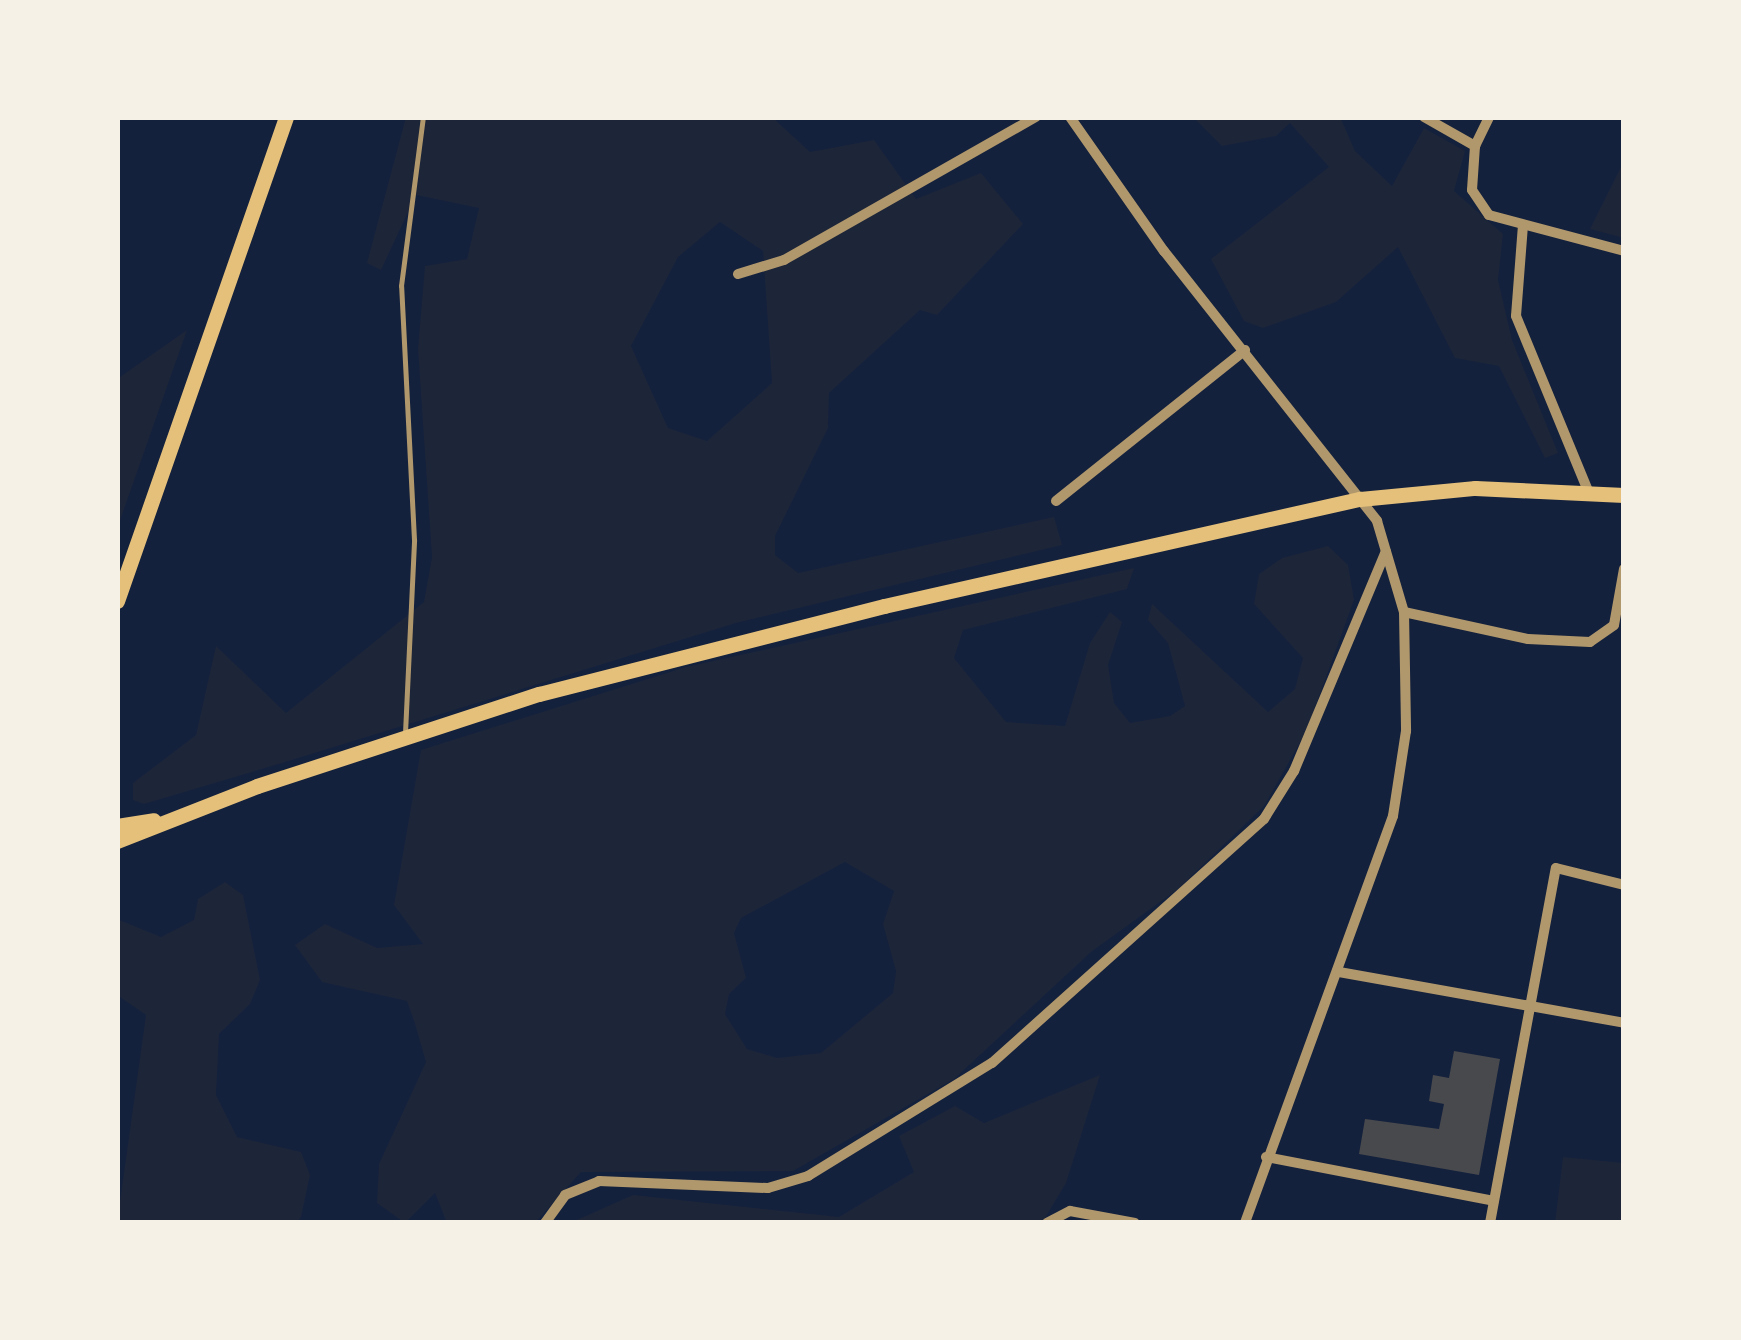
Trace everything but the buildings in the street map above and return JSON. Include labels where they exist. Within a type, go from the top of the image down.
[{"type":"main road","points":[[117,601],[286,117]]},
{"type":"main road","points":[[117,841],[169,818],[405,736],[713,646],[1360,500],[1475,488],[1624,494]]},
{"type":"main road","points":[[117,826],[169,818]]},
{"type":"street","points":[[738,274],[784,260],[1036,117]]},
{"type":"street","points":[[1070,117],[1360,500],[1387,550],[1404,611],[1401,773],[1339,972],[1245,1223]]},
{"type":"street","points":[[1424,117],[1475,146]]},
{"type":"street","points":[[1489,117],[1475,146],[1475,201],[1489,215],[1624,250]]},
{"type":"street","points":[[1523,225],[1516,316],[1588,490]]},
{"type":"street","points":[[1056,501],[1245,350]]},
{"type":"street","points":[[545,1223],[565,1195],[598,1181],[768,1188],[808,1176],[992,1063],[1264,819],[1294,771],[1387,550]]},
{"type":"street","points":[[1404,611],[1528,639],[1590,642],[1614,625],[1624,569]]},
{"type":"street","points":[[1490,1223],[1525,1006],[1556,868],[1624,885]]},
{"type":"street","points":[[1339,972],[1624,1023]]},
{"type":"street","points":[[1266,1157],[1494,1201]]},
{"type":"street","points":[[1047,1223],[1070,1211],[1136,1223]]},
{"type":"lane","points":[[405,736],[414,540],[401,286],[423,117]]},
{"type":"shaded area","points":[[406,117],[772,117],[810,152],[874,140],[916,199],[981,173],[1023,224],[937,315],[920,310],[829,393],[828,428],[775,536],[775,555],[798,573],[1054,517],[1062,545],[736,623],[144,804],[133,800],[133,783],[196,735],[216,646],[286,713],[424,602],[432,557],[418,349],[425,266],[467,259],[479,208],[416,195],[381,270],[367,263]],"holes":[[[720,222],[763,251],[772,383],[707,441],[668,428],[631,346],[678,257]]]},
{"type":"shaded area","points":[[1193,117],[1340,117],[1355,151],[1392,186],[1424,128],[1465,151],[1454,191],[1503,234],[1498,280],[1512,340],[1558,453],[1545,458],[1499,366],[1455,358],[1398,247],[1336,302],[1263,328],[1244,321],[1211,259],[1329,167],[1290,123],[1276,136],[1222,146]]},
{"type":"shaded area","points":[[1624,161],[1624,238],[1590,229]]},
{"type":"shaded area","points":[[187,330],[117,529],[117,379]]},
{"type":"shaded area","points":[[1328,546],[1348,565],[1354,600],[1306,732],[1264,806],[1178,889],[1091,952],[954,1079],[793,1171],[581,1172],[535,1223],[447,1223],[435,1193],[405,1223],[377,1203],[379,1164],[426,1062],[415,1024],[407,1001],[322,982],[295,945],[325,924],[377,948],[423,944],[394,905],[421,750],[686,667],[1134,568],[1127,589],[963,630],[954,658],[1006,722],[1065,726],[1090,643],[1110,612],[1122,622],[1108,665],[1114,703],[1130,723],[1170,716],[1185,706],[1168,643],[1148,620],[1152,604],[1268,712],[1295,689],[1303,658],[1254,604],[1259,574],[1282,558]],"holes":[[[845,862],[894,891],[883,924],[896,971],[893,993],[821,1053],[777,1058],[747,1049],[725,1014],[729,994],[746,978],[734,933],[741,918]]]},
{"type":"shaded area","points":[[225,882],[243,895],[260,980],[250,1004],[219,1034],[216,1095],[237,1137],[301,1152],[310,1175],[301,1217],[297,1223],[117,1223],[146,1015],[117,995],[117,919],[161,937],[194,920],[198,899]]},
{"type":"shaded area","points":[[1100,1075],[1066,1183],[1042,1223],[570,1223],[633,1195],[839,1217],[914,1172],[899,1136],[955,1106],[984,1123]]},
{"type":"shaded area","points":[[1563,1157],[1624,1163],[1624,1223],[1555,1223]]}]
